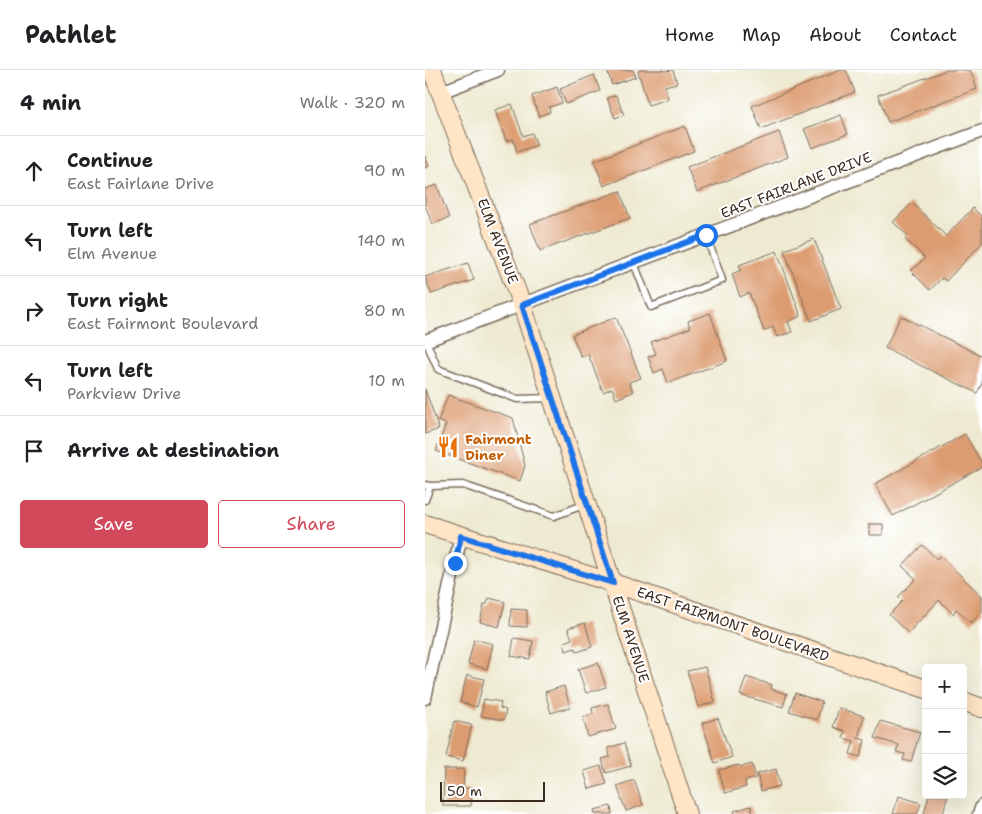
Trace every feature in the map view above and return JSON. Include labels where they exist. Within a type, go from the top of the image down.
[{"type":"street","name":"ELM AVENUE","points":[[432,70],[522,305],[687,814]]},
{"type":"street","points":[[441,92],[498,70]]},
{"type":"street","name":"EAST FAIRLANE DRIVE","points":[[425,341],[982,131]]},
{"type":"street","name":"EAST FAIRMONT BOULEVARD","points":[[425,524],[613,583],[922,688]]},
{"type":"street","points":[[425,698],[461,536]]},
{"type":"street","points":[[967,703],[982,708]]},
{"type":"street","points":[[979,814],[982,806]]},
{"type":"lane","points":[[633,262],[651,307],[722,280],[706,235]]},
{"type":"lane","points":[[425,341],[438,369],[517,399],[553,398]]},
{"type":"lane","points":[[425,500],[427,486],[463,485],[554,516],[587,503]]},
{"type":"building","points":[[607,70],[633,70],[636,77],[612,85]]},
{"type":"building","points":[[673,70],[677,83],[665,86],[668,99],[648,105],[638,71]]},
{"type":"building","points":[[841,70],[846,70],[855,92],[761,129],[752,106]]},
{"type":"building","points":[[947,70],[970,70],[977,89],[888,122],[878,95]]},
{"type":"building","points":[[594,75],[600,91],[566,104],[560,89]]},
{"type":"building","points":[[557,87],[562,103],[549,107],[550,112],[539,116],[532,96]]},
{"type":"building","points":[[616,95],[624,115],[615,118],[607,98]]},
{"type":"building","points":[[512,104],[523,136],[532,133],[537,145],[517,152],[513,139],[506,141],[495,110]]},
{"type":"building","points":[[841,115],[848,134],[812,148],[804,129]]},
{"type":"building","points":[[685,126],[694,151],[604,186],[594,161]]},
{"type":"building","points":[[779,132],[788,157],[697,192],[687,167]]},
{"type":"building","points":[[425,156],[429,166],[425,168]]},
{"type":"building","points":[[437,185],[449,218],[433,224],[425,206],[425,189]]},
{"type":"building","points":[[620,191],[630,218],[540,251],[530,224]]},
{"type":"building","points":[[912,203],[946,236],[973,208],[982,217],[982,243],[946,281],[942,278],[930,290],[911,271],[925,258],[905,239],[908,236],[893,222]]},
{"type":"building","points":[[814,239],[841,309],[811,321],[784,250]]},
{"type":"building","points":[[777,251],[801,316],[788,322],[792,332],[777,337],[773,327],[764,331],[749,293],[740,297],[732,274],[741,270],[739,265]]},
{"type":"building","points":[[468,263],[474,280],[431,294],[425,277]]},
{"type":"building","points":[[710,313],[727,361],[668,383],[663,369],[654,373],[648,357],[656,354],[651,342],[690,328],[688,321]]},
{"type":"building","points":[[901,316],[982,356],[982,383],[977,393],[885,348]]},
{"type":"building","points":[[616,317],[641,378],[629,382],[633,392],[616,399],[612,388],[603,392],[588,354],[581,357],[572,335]]},
{"type":"building","points":[[425,389],[439,429],[425,434]]},
{"type":"building","points":[[448,395],[513,418],[525,466],[520,481],[436,451],[446,424],[438,421]]},
{"type":"building","points":[[965,434],[982,467],[893,516],[875,484]]},
{"type":"building","points":[[869,524],[883,524],[883,535],[869,535]]},
{"type":"building","points":[[922,545],[937,559],[940,556],[982,596],[982,612],[971,623],[956,609],[953,614],[939,600],[908,633],[889,615],[902,601],[898,597],[916,579],[902,566]]},
{"type":"building","points":[[489,598],[505,602],[499,627],[480,622],[484,604],[487,604]]},
{"type":"building","points":[[511,609],[527,610],[527,627],[510,626]]},
{"type":"building","points":[[585,623],[592,647],[577,652],[575,648],[566,651],[564,642],[572,639],[568,628]]},
{"type":"building","points":[[514,638],[533,641],[530,659],[511,656]]},
{"type":"building","points":[[474,639],[493,644],[487,669],[468,664]]},
{"type":"building","points":[[598,663],[606,687],[586,693],[578,669]]},
{"type":"building","points":[[705,667],[715,702],[698,707],[687,671]]},
{"type":"building","points":[[467,675],[484,679],[477,707],[460,702]]},
{"type":"building","points":[[746,677],[772,685],[771,689],[787,694],[783,707],[740,695]]},
{"type":"building","points":[[564,686],[570,707],[551,713],[545,692]]},
{"type":"building","points":[[795,693],[822,702],[817,720],[789,711]]},
{"type":"building","points":[[484,699],[501,702],[500,708],[506,710],[504,720],[481,716]]},
{"type":"building","points":[[608,704],[616,729],[588,737],[583,717],[593,714],[592,708]]},
{"type":"building","points":[[839,708],[864,716],[858,738],[865,740],[860,757],[850,754],[854,741],[843,738],[845,731],[833,727]]},
{"type":"building","points":[[718,718],[732,757],[715,763],[702,723]]},
{"type":"building","points":[[454,721],[472,725],[463,761],[446,757]]},
{"type":"building","points":[[880,721],[920,732],[911,762],[903,760],[905,754],[896,752],[899,745],[875,738]]},
{"type":"building","points":[[624,743],[631,766],[606,773],[602,759],[610,757],[608,748]]},
{"type":"building","points":[[752,764],[756,778],[745,781],[746,787],[725,793],[719,770]]},
{"type":"building","points":[[601,766],[607,784],[589,789],[584,771]]},
{"type":"building","points":[[444,769],[464,769],[463,788],[472,789],[471,806],[443,806]]},
{"type":"building","points":[[776,769],[780,786],[761,791],[757,774]]},
{"type":"building","points":[[634,780],[643,805],[626,811],[617,786]]},
{"type":"building","points":[[899,796],[921,803],[917,814],[893,814]]},
{"type":"building","points":[[928,799],[947,799],[943,814],[924,814]]},
{"type":"building","points":[[611,806],[612,814],[595,814],[594,810]]},
{"type":"building","points":[[751,806],[753,814],[735,814],[734,811]]},
{"type":"place","name":"Fairmont Diner","points":[[448,447]]},
{"type":"route","points":[[455,563],[461,536],[613,583],[522,305],[706,235]]}]
